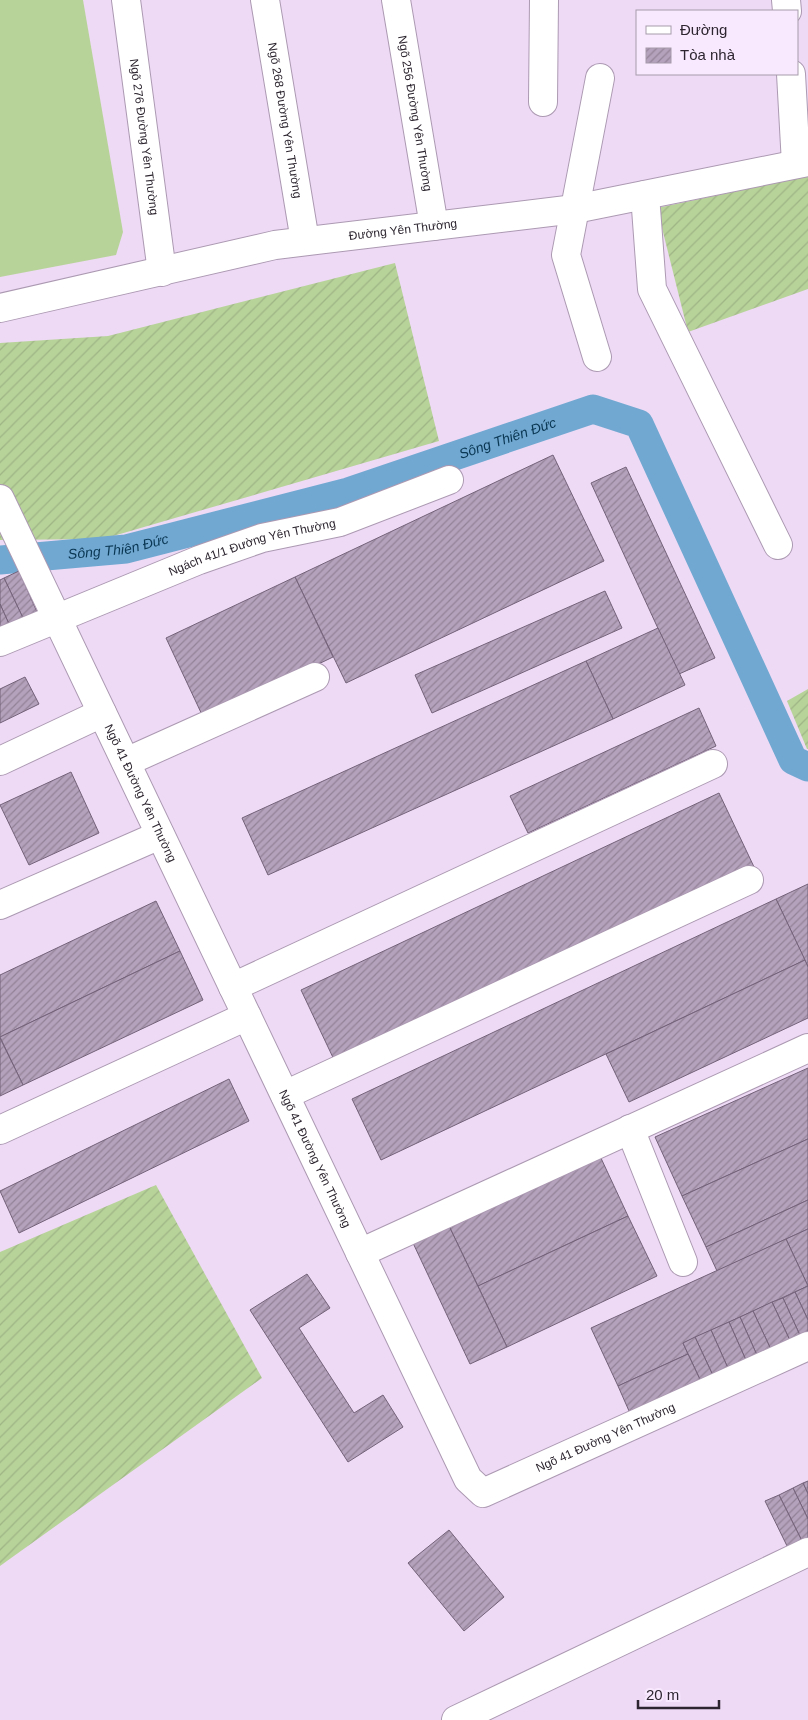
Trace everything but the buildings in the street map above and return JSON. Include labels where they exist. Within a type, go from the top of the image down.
[{"type":"street","name":"Ngõ 276 Đường Yên Thường","points":[[126,0],[162,272]]},
{"type":"street","name":"Ngõ 268 Đường Yên Thường","points":[[265,0],[305,240]]},
{"type":"street","name":"Ngõ 256 Đường Yên Thường","points":[[396,0],[434,226]]},
{"type":"street","points":[[543,102],[544,0]]},
{"type":"street","points":[[791,75],[802,163]]},
{"type":"street","points":[[597,357],[566,255],[600,78]]},
{"type":"street","name":"Đường Yên Thường","points":[[0,308],[275,245],[575,209],[802,163]]},
{"type":"street","points":[[645,195],[652,289],[778,545]]},
{"type":"street","name":"Ngách 41/1 Đường Yên Thường","points":[[0,642],[199,560],[262,538],[340,522],[449,480]]},
{"type":"street","name":"Ngõ 41 Đường Yên Thường","points":[[6,510],[468,1479],[483,1493],[808,1346]]},
{"type":"street","points":[[126,762],[316,677]]},
{"type":"street","points":[[0,761],[102,713]]},
{"type":"street","points":[[233,987],[713,764]]},
{"type":"street","points":[[0,905],[160,835]]},
{"type":"street","points":[[285,1095],[749,880]]},
{"type":"street","points":[[0,1130],[247,1016]]},
{"type":"street","points":[[360,1252],[808,1048]]},
{"type":"street","points":[[630,1129],[683,1262]]},
{"type":"street","points":[[456,1720],[808,1552]]},
{"type":"green space","points":[[0,0],[83,0],[123,232],[116,255],[0,277]]},
{"type":"green space","points":[[808,176],[808,289],[688,332],[657,208]]},
{"type":"green space","points":[[395,263],[439,441],[103,539],[0,540],[0,343],[108,336]]},
{"type":"green space","points":[[808,689],[808,749],[807,749],[787,701]]},
{"type":"green space","points":[[156,1185],[262,1378],[0,1566],[0,1252]]},
{"type":"waterway","name":"Sông Thiên Đức","points":[[0,560],[126,549],[348,492],[593,409],[639,424],[793,760],[808,767]]}]
